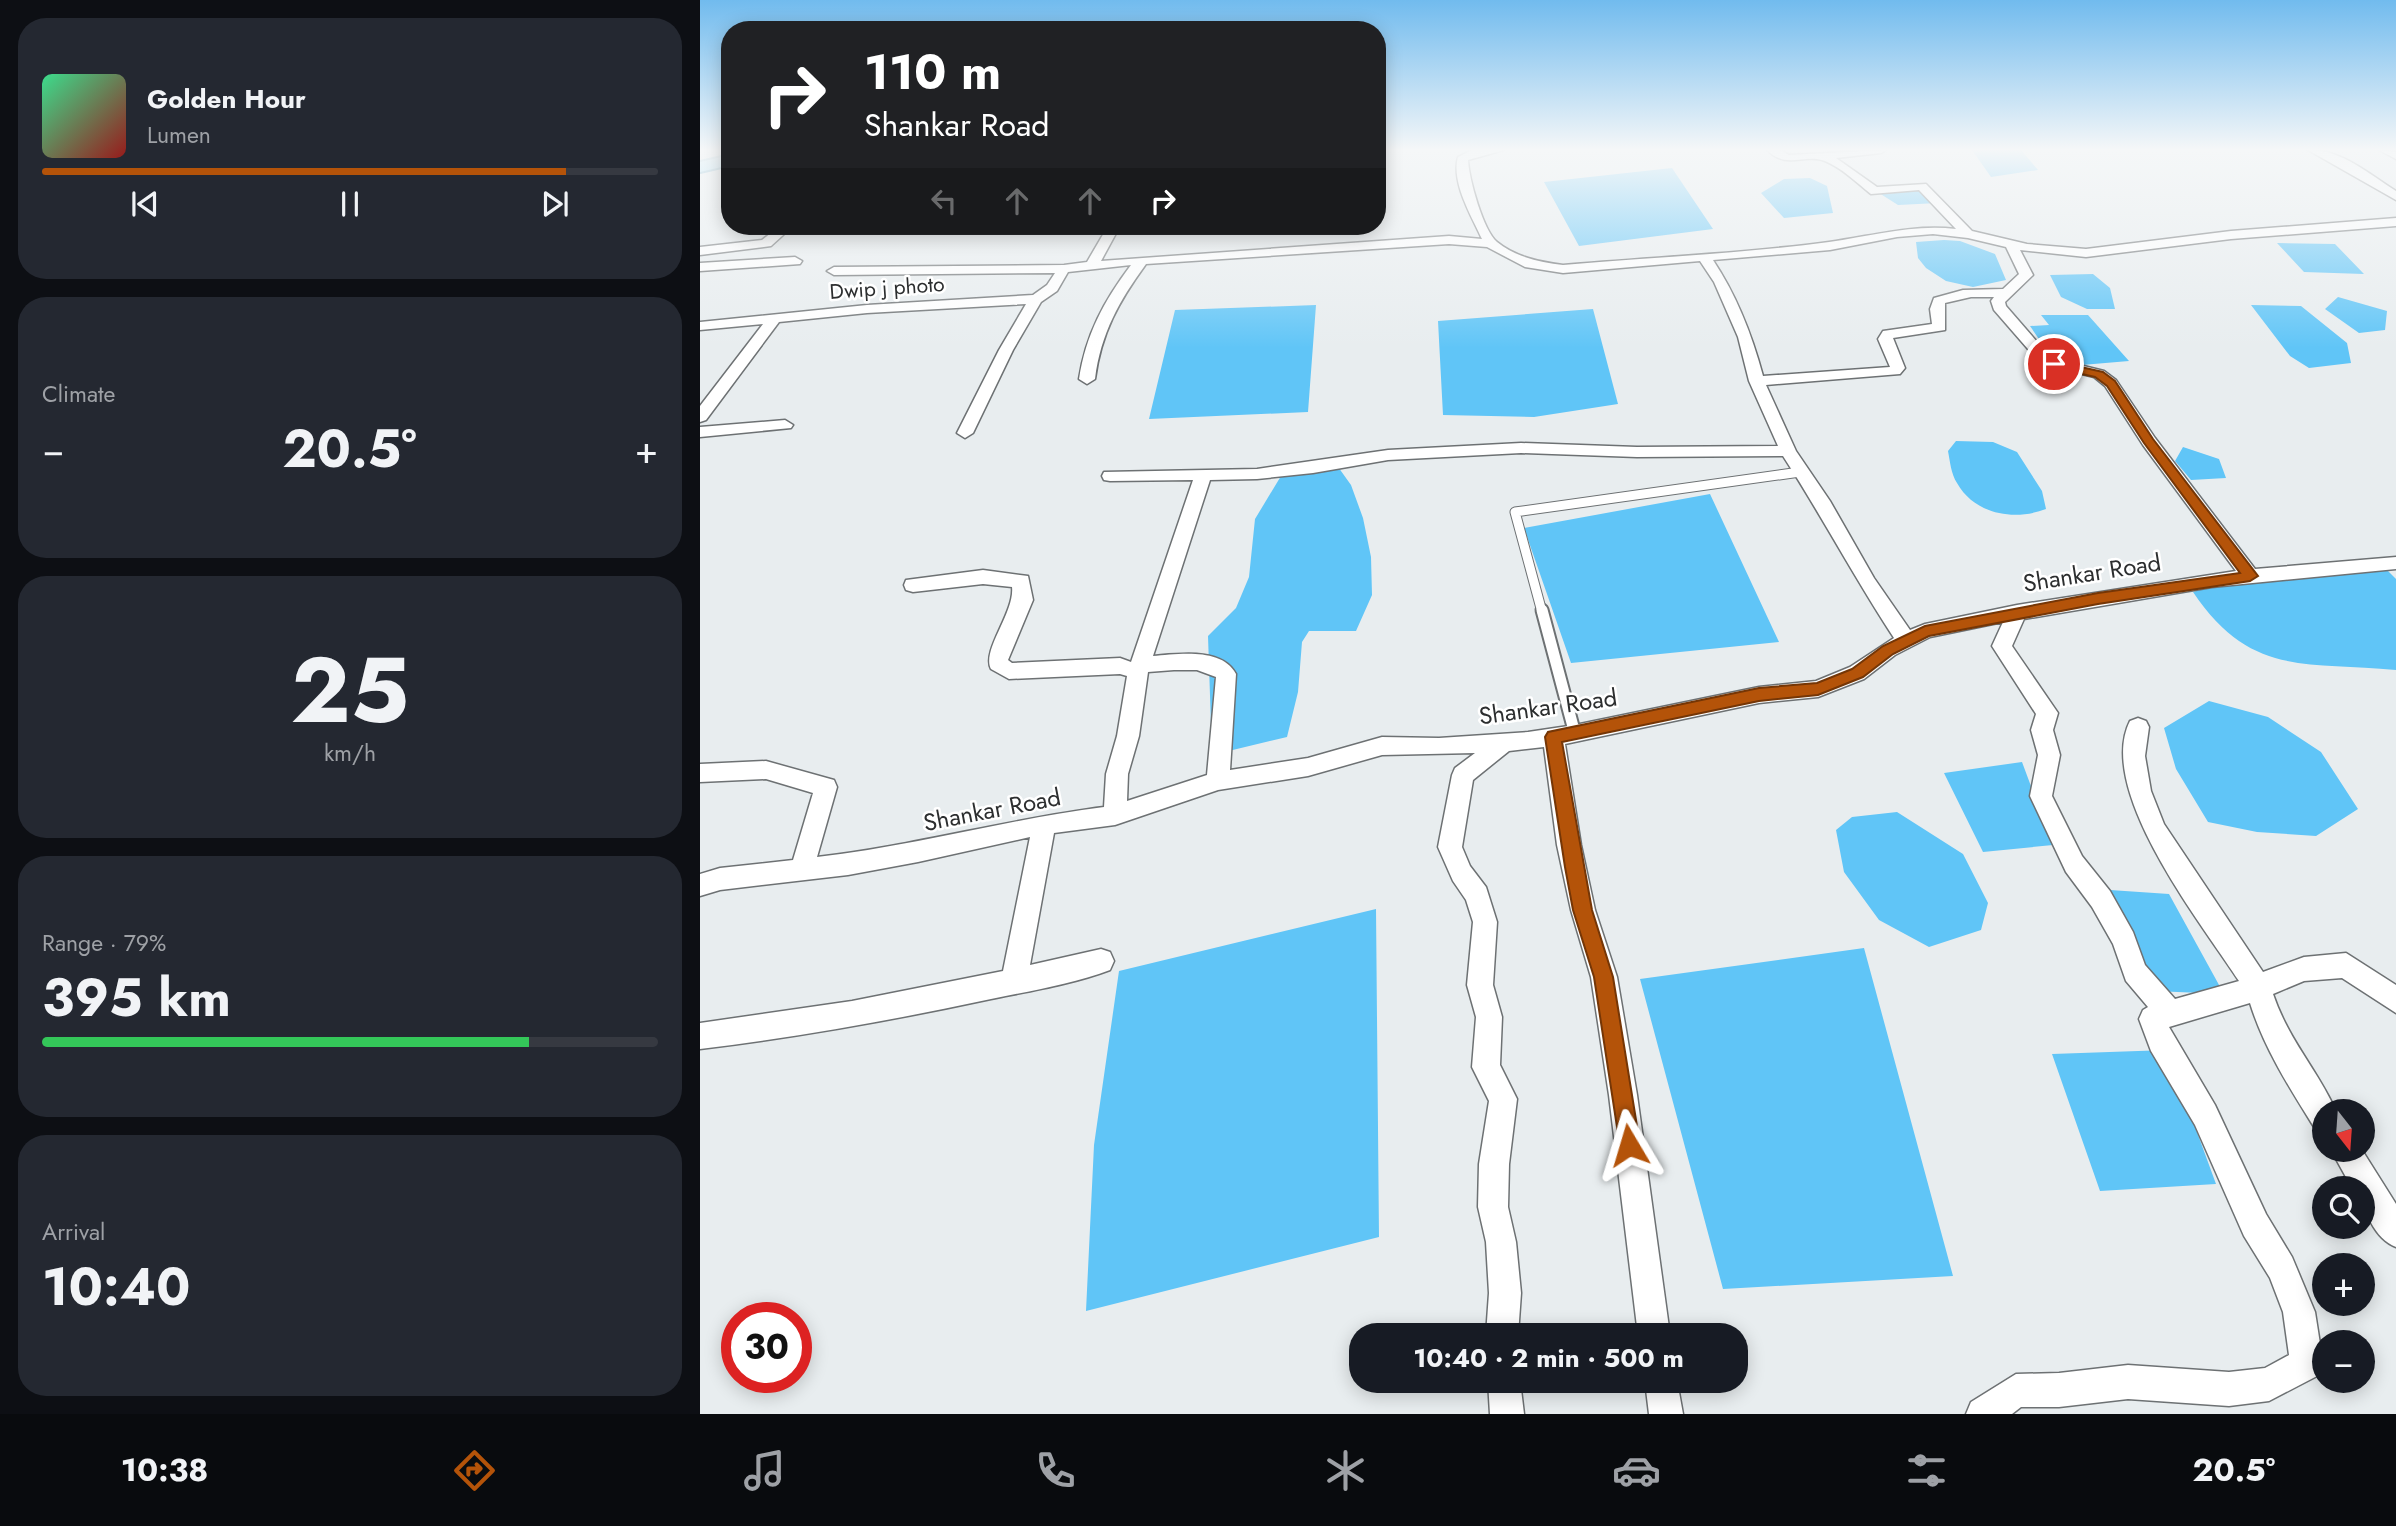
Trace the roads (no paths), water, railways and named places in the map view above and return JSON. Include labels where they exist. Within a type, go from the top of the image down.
[{"type":"street","points":[[1476,216],[1490,243]]},
{"type":"street","points":[[1951,216],[1968,234]]},
{"type":"street","points":[[834,271],[1064,269],[1142,260],[1449,240],[1490,243],[1530,264],[1545,268],[1830,246],[1898,233],[1942,230],[2051,252],[2086,253],[2231,234],[2396,222]]},
{"type":"street","points":[[700,251],[766,243],[776,235]]},
{"type":"street","points":[[1092,266],[1109,235]]},
{"type":"street","points":[[2011,244],[2026,275],[2004,293],[1998,301],[1999,307],[2037,353],[2054,364],[2099,374],[2111,383],[2149,441],[2250,576]]},
{"type":"street","points":[[1704,257],[1721,282],[1745,337],[1757,381],[1788,452],[1821,500],[1867,582],[1907,641]]},
{"type":"street","points":[[1087,379],[1090,348],[1098,324],[1113,298],[1142,260]]},
{"type":"street","points":[[700,267],[794,261]]},
{"type":"street","points":[[965,433],[1006,350],[1036,299],[1052,288],[1064,269]]},
{"type":"street","points":[[1757,381],[1895,371],[1898,364],[1885,339],[1888,334],[1940,327],[1937,309],[1939,301],[1948,296],[1962,293],[2004,293]]},
{"type":"street","name":"Dwip j photo","points":[[700,326],[867,309],[1036,299]]},
{"type":"street","points":[[700,417],[774,319]]},
{"type":"street","points":[[700,432],[785,425]]},
{"type":"street","points":[[1110,476],[1202,476],[1313,468],[1388,455],[1521,448],[1637,452],[1788,452]]},
{"type":"street","points":[[1115,816],[1116,774],[1128,736],[1139,668],[1202,476]]},
{"type":"street","name":"Shankar Road","points":[[700,885],[720,879],[918,852],[1044,824],[1115,816],[1218,781],[1308,767],[1382,746],[1504,743],[1564,735],[1734,699],[1818,689],[1857,673],[1888,650],[1925,631],[2017,612],[2250,576],[2396,563]]},
{"type":"street","points":[[913,585],[983,577],[1021,581],[1023,600],[998,658],[998,664],[1009,671],[1120,666],[1139,668],[1207,663],[1218,666],[1226,674],[1218,781]]},
{"type":"street","points":[[2017,612],[2002,646],[2011,664],[2034,691],[2047,713],[2042,730],[2049,755],[2042,796],[2074,864],[2101,900],[2124,940],[2135,972],[2171,1015]]},
{"type":"street","points":[[2138,727],[2134,756],[2140,791],[2154,829],[2258,987],[2269,1022],[2313,1099]]},
{"type":"street","points":[[1564,735],[1565,819],[1580,897],[1604,977],[1623,1095],[1652,1323]]},
{"type":"street","points":[[1503,1323],[1501,1242],[1493,1208],[1494,1164],[1503,1099],[1486,1066],[1489,1017],[1480,985],[1485,922],[1477,895],[1461,873],[1450,847],[1463,775],[1504,743]]},
{"type":"street","points":[[700,773],[766,770],[826,786],[802,869]]},
{"type":"street","points":[[1014,982],[1044,824]]},
{"type":"street","points":[[700,1036],[825,1020],[1014,982],[1101,961]]},
{"type":"street","points":[[1983,1414],[2016,1391],[2059,1390],[2128,1382],[2230,1389],[2269,1384],[2307,1363],[2299,1312],[2281,1268],[2255,1225],[2205,1115],[2161,1041],[2152,1019],[2258,987],[2304,969],[2346,965],[2396,1000]]},
{"type":"street","points":[[2352,1162],[2396,1232]]},
{"type":"street","points":[[1505,1393],[1507,1414]]},
{"type":"street","points":[[1663,1393],[1666,1414]]},
{"type":"lane","points":[[1564,735],[1514,512],[1800,472]]},
{"type":"water","points":[[1563,216],[1704,216],[1713,229],[1579,246]]},
{"type":"water","points":[[1960,241],[1995,254],[2006,280],[1973,287],[1946,281],[1926,268],[1918,258],[1916,242]]},
{"type":"water","points":[[2277,243],[2335,244],[2364,274],[2304,272]]},
{"type":"water","points":[[2093,274],[2110,288],[2115,309],[2087,309],[2061,297],[2050,275]]},
{"type":"water","points":[[2338,297],[2387,311],[2385,330],[2359,333],[2325,309]]},
{"type":"water","points":[[1316,305],[1308,412],[1149,419],[1175,310]]},
{"type":"water","points":[[2251,305],[2301,306],[2347,343],[2351,363],[2309,368],[2290,356]]},
{"type":"water","points":[[1593,309],[1618,404],[1534,417],[1443,415],[1438,321]]},
{"type":"water","points":[[2041,315],[2088,315],[2129,361],[2058,367],[2030,326],[2049,325]]},
{"type":"water","points":[[1956,441],[1993,442],[2017,452],[2042,491],[2046,509],[2034,513],[2009,514],[1985,508],[1974,502],[1965,494],[1952,472],[1948,451]]},
{"type":"water","points":[[2183,447],[2219,459],[2226,478],[2191,480],[2175,461]]},
{"type":"water","points":[[1331,457],[1351,485],[1363,518],[1371,557],[1372,595],[1356,631],[1309,631],[1302,642],[1298,692],[1287,737],[1212,755],[1208,636],[1236,608],[1249,577],[1255,519],[1284,471]]},
{"type":"water","points":[[1710,494],[1779,642],[1571,663],[1524,528]]},
{"type":"water","points":[[2380,563],[2396,579],[2396,670],[2308,664],[2282,660],[2259,652],[2237,639],[2215,620],[2193,592],[2219,584]]},
{"type":"water","points":[[2209,701],[2268,717],[2321,752],[2358,809],[2316,836],[2257,832],[2208,822],[2176,769],[2164,728]]},
{"type":"water","points":[[2022,762],[2053,845],[1983,852],[1944,773]]},
{"type":"water","points":[[1897,812],[1963,854],[1988,903],[1981,930],[1929,947],[1879,920],[1844,872],[1836,830],[1852,817]]},
{"type":"water","points":[[2110,890],[2169,894],[2224,994],[2154,991]]},
{"type":"water","points":[[1376,909],[1379,1237],[1086,1311],[1094,1145],[1119,971]]},
{"type":"water","points":[[1864,948],[1953,1276],[1723,1289],[1640,979]]},
{"type":"water","points":[[2167,1050],[2216,1184],[2100,1191],[2052,1054]]}]
